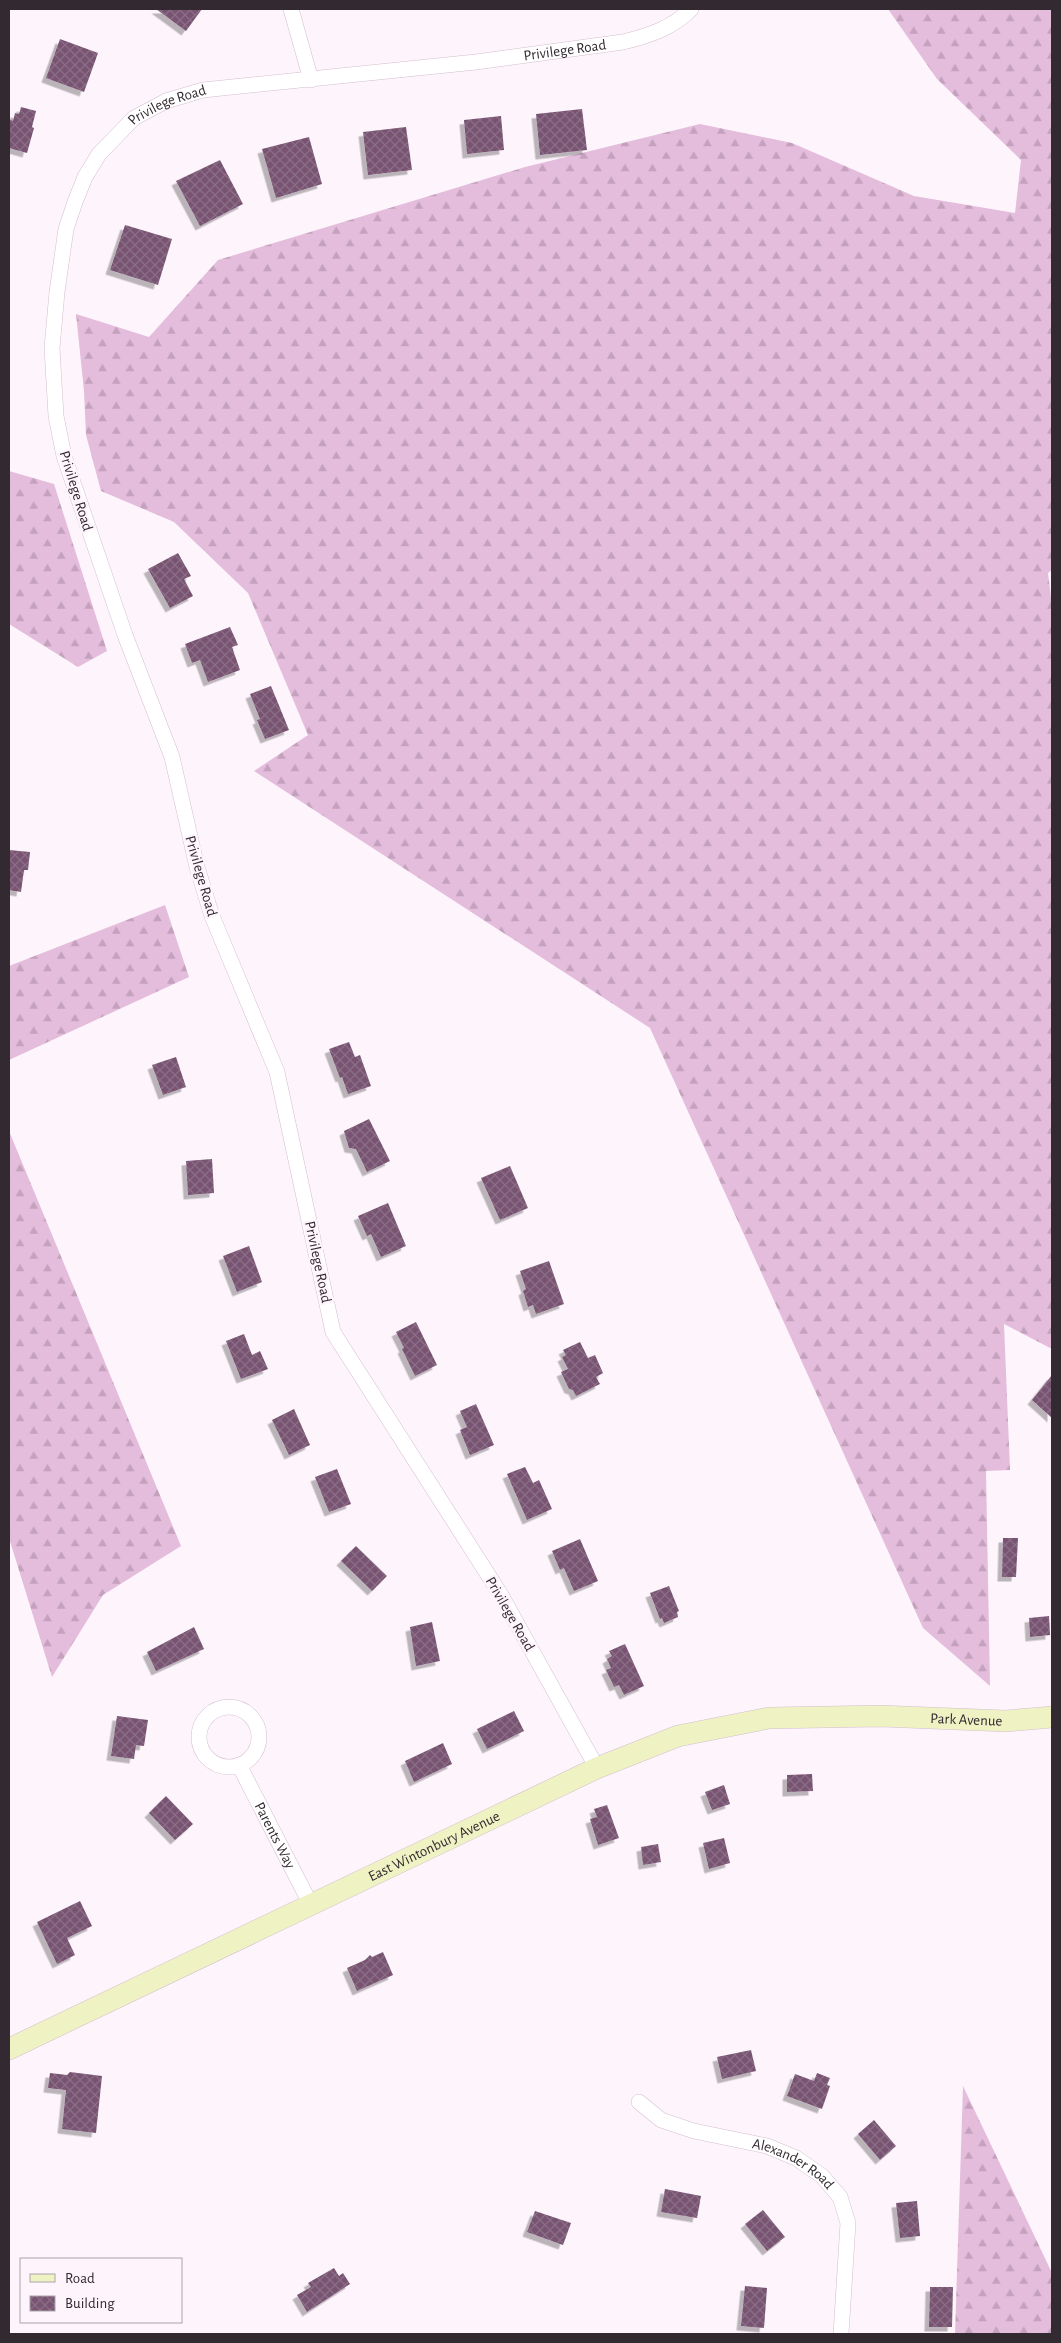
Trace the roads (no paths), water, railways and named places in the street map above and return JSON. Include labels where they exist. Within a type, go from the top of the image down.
[{"type":"main road","name":"East Wintonbury Avenue","points":[[9,2049],[597,1768],[678,1736],[769,1718],[880,1716]]},
{"type":"main road","name":"Park Avenue","points":[[880,1716],[1006,1721],[1052,1718]]},
{"type":"street","points":[[291,9],[311,80]]},
{"type":"street","name":"Privilege Road","points":[[597,1768],[501,1595],[333,1332],[277,1072],[212,916],[197,867],[172,758],[125,635],[64,456],[56,416],[52,348],[57,292],[66,229],[85,177],[99,154],[134,118],[166,101],[203,90],[311,80],[623,42],[644,37],[671,25],[691,9]]},
{"type":"street","name":"Parents Way","points":[[239,1765],[311,1905]]},
{"type":"street","name":"Alexander Road","points":[[639,2102],[661,2120],[694,2131],[767,2146],[796,2158],[822,2176],[840,2197],[848,2224],[841,2334]]}]
